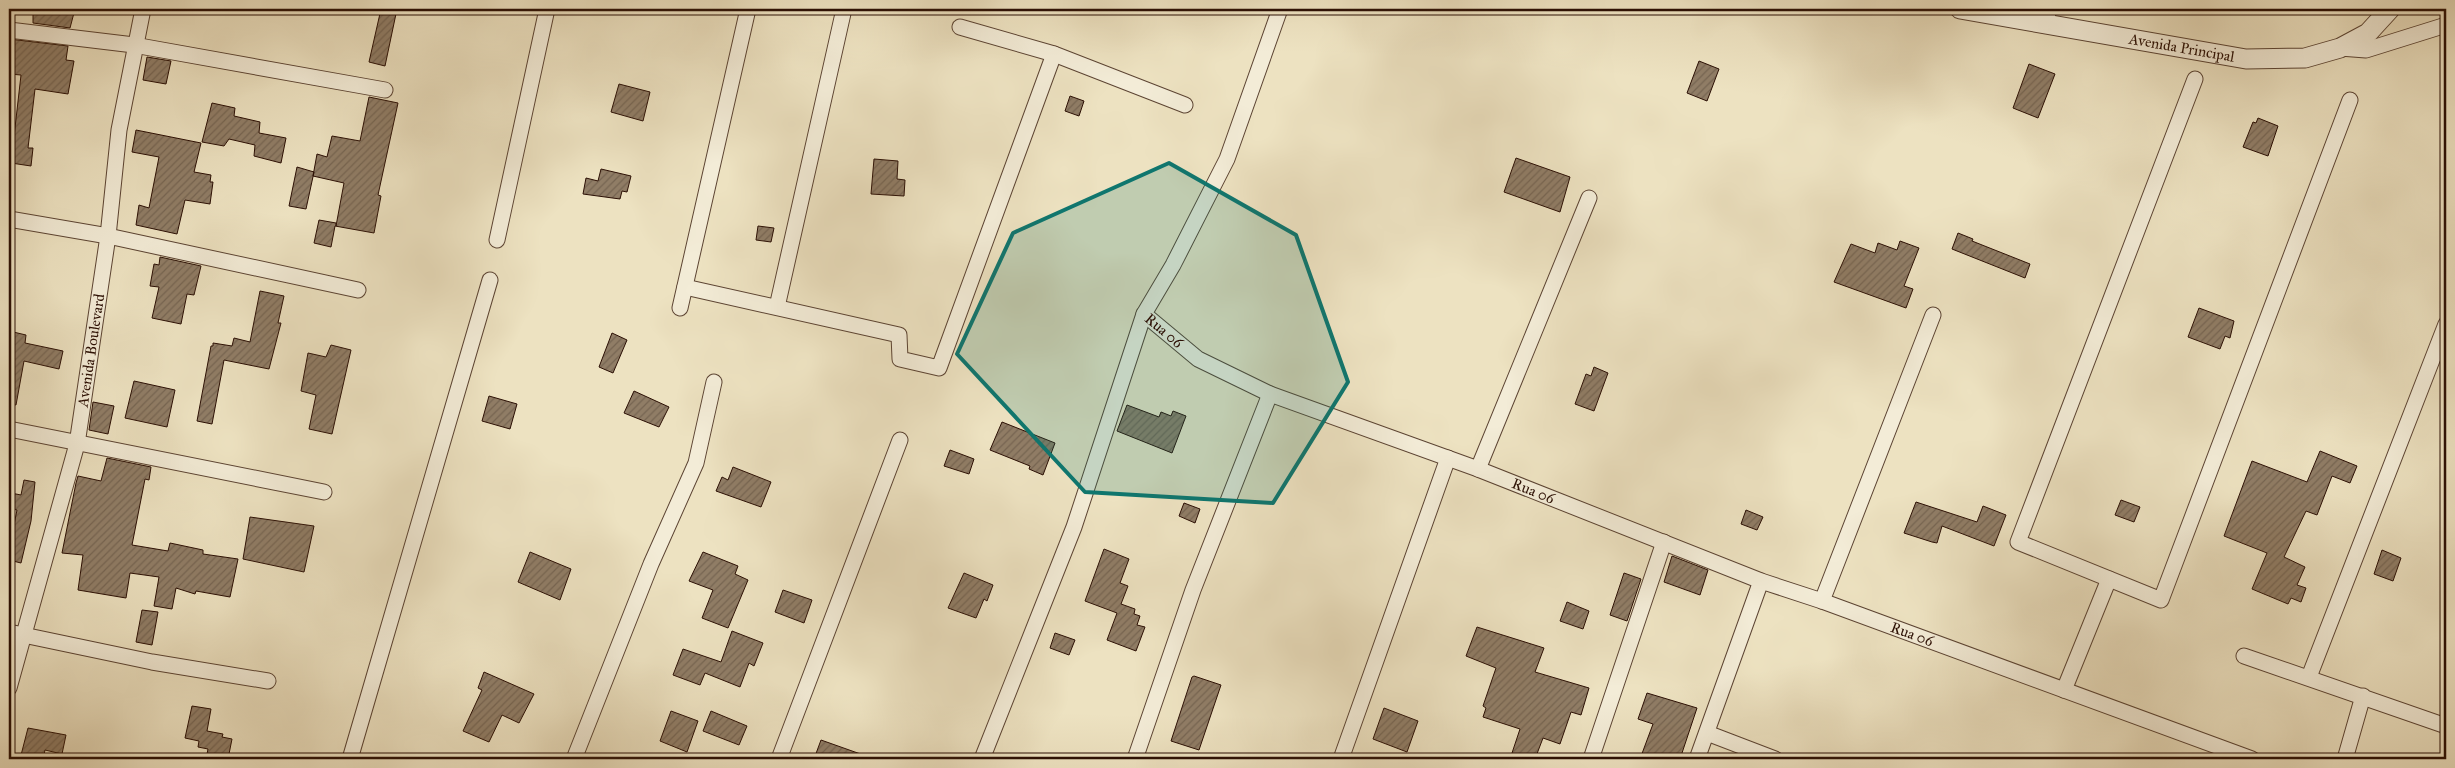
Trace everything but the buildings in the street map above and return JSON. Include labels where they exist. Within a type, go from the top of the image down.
[{"type":"street","name":"Avenida Boulevard","points":[[9,688],[15,633],[76,444],[108,236],[119,130],[134,46],[144,9]]},
{"type":"street","points":[[497,240],[547,9]]},
{"type":"street","points":[[680,308],[748,9]]},
{"type":"street","points":[[777,307],[844,9]]},
{"type":"street","name":"Rua 06","points":[[1280,9],[1227,159],[1173,265],[1144,314],[1198,359],[1270,394],[1478,469],[1761,582],[1822,601],[2252,759]]},
{"type":"street","name":"Avenida Principal","points":[[1960,9],[2047,16],[2246,59],[2305,58],[2340,48],[2368,33],[2390,9]]},
{"type":"street","points":[[2340,48],[2366,50],[2446,25]]},
{"type":"street","points":[[960,27],[1054,54],[1185,105]]},
{"type":"street","points":[[9,30],[134,46],[385,90]]},
{"type":"street","points":[[685,286],[899,335],[900,359],[939,368],[1054,54]]},
{"type":"street","points":[[2195,79],[2018,542],[2161,600],[2350,100]]},
{"type":"street","points":[[1478,469],[1589,198]]},
{"type":"street","points":[[9,219],[108,236],[358,290]]},
{"type":"street","points":[[350,759],[490,280]]},
{"type":"street","points":[[982,759],[1074,527],[1144,314]]},
{"type":"street","points":[[1822,601],[1933,315]]},
{"type":"street","points":[[2309,677],[2446,324]]},
{"type":"street","points":[[574,759],[651,564],[696,463],[714,382]]},
{"type":"street","points":[[1135,759],[1193,590],[1270,394]]},
{"type":"street","points":[[9,429],[76,444],[324,492]]},
{"type":"street","points":[[779,759],[900,440]]},
{"type":"street","points":[[1341,759],[1448,458]]},
{"type":"street","points":[[1592,756],[1664,542]]},
{"type":"street","points":[[2064,690],[2109,579]]},
{"type":"street","points":[[1697,759],[1761,582]]},
{"type":"street","points":[[15,633],[152,662],[268,681]]},
{"type":"street","points":[[2244,656],[2446,726]]},
{"type":"street","points":[[2345,759],[2363,696]]},
{"type":"street","points":[[1707,732],[1775,759]]},
{"type":"highlighted area","points":[[1169,163],[1296,235],[1348,382],[1273,503],[1085,492],[957,354],[1013,233]]}]
